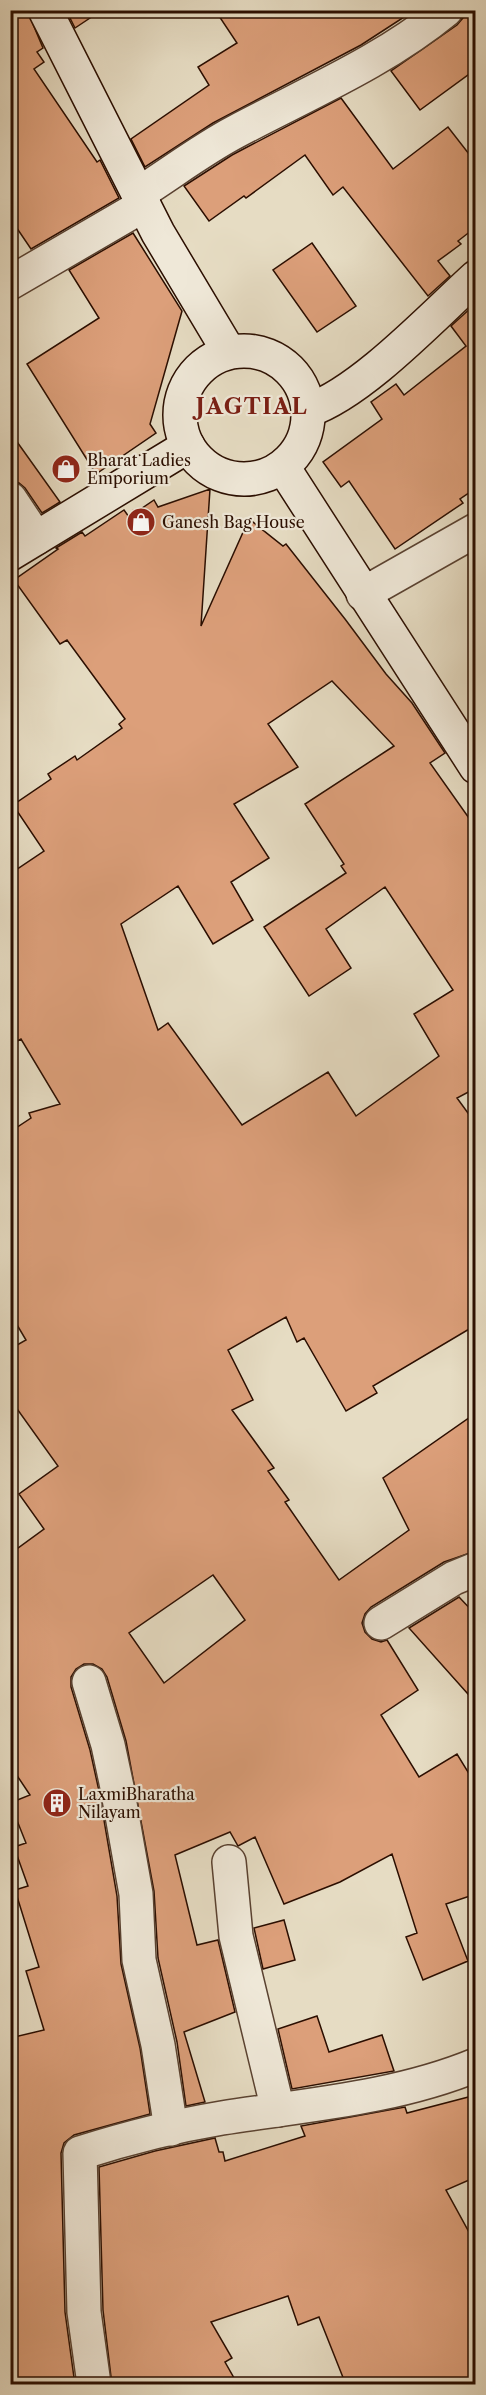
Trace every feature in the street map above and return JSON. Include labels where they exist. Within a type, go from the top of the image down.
[{"type":"street","points":[[45,10],[158,233],[229,352]]},
{"type":"street","points":[[10,283],[141,200],[232,133],[365,64],[427,26],[446,10]]},
{"type":"street","points":[[309,410],[328,404],[382,362],[476,277]]},
{"type":"street","points":[[251,351],[272,357],[291,370],[303,388],[309,410],[307,432],[298,452],[283,467],[263,477],[242,480],[220,475],[201,463],[188,446],[181,427],[180,408],[185,389],[196,372],[211,360],[229,352],[251,351]]},
{"type":"street","points":[[10,500],[23,546],[188,446]]},
{"type":"street","points":[[283,467],[476,767]]},
{"type":"street","points":[[363,594],[476,530]]},
{"type":"street","points":[[381,1623],[454,1578],[476,1569]]},
{"type":"street","points":[[89,1682],[108,1745],[117,1787],[136,1894],[139,1960],[158,2045],[171,2129]]},
{"type":"street","points":[[229,1862],[236,1936],[278,2110]]},
{"type":"street","points":[[94,2385],[84,2312],[81,2153],[132,2137],[171,2129],[336,2101],[443,2079],[476,2065]]},
{"type":"building","points":[[10,10],[27,10],[43,48],[37,52],[44,62],[34,69],[97,162],[100,160],[119,198],[31,249],[10,218]]},
{"type":"building","points":[[66,10],[102,10],[75,28]]},
{"type":"building","points":[[215,10],[415,10],[361,45],[213,123],[145,167],[131,139],[209,85],[198,67],[237,43]]},
{"type":"building","points":[[464,10],[476,10],[476,69],[420,110],[391,71],[457,25],[463,18]]},
{"type":"building","points":[[341,98],[393,169],[448,127],[476,163],[476,227],[458,241],[461,244],[438,261],[450,276],[428,296],[343,187],[333,195],[305,155],[246,198],[244,196],[209,221],[184,186],[232,155]]},
{"type":"building","points":[[133,233],[182,311],[150,424],[156,433],[96,474],[27,364],[99,318],[69,270]]},
{"type":"building","points":[[312,243],[356,306],[317,332],[273,270]]},
{"type":"building","points":[[473,306],[476,310],[476,488],[460,499],[463,503],[395,549],[349,481],[341,487],[323,462],[382,419],[371,402],[396,384],[404,395],[466,346],[451,326]]},
{"type":"building","points":[[10,432],[60,502],[42,513],[25,488],[19,483],[10,481]]},
{"type":"building","points":[[210,489],[201,626],[249,519],[283,546],[286,544],[386,674],[412,703],[445,753],[430,763],[476,828],[476,1088],[457,1098],[476,1124],[476,1325],[373,1386],[377,1393],[346,1411],[304,1338],[297,1342],[286,1317],[228,1350],[253,1400],[232,1410],[274,1468],[268,1471],[289,1500],[285,1502],[339,1580],[409,1530],[383,1478],[476,1413],[476,1551],[444,1562],[371,1607],[362,1623],[365,1632],[372,1639],[381,1642],[387,1640],[418,1690],[381,1715],[419,1777],[457,1754],[476,1785],[476,1894],[446,1904],[468,1961],[423,1980],[406,1937],[417,1933],[392,1854],[340,1882],[284,1904],[255,1837],[238,1846],[230,1832],[175,1855],[197,1945],[218,1940],[235,2012],[184,2032],[205,2102],[186,2106],[177,2042],[158,1958],[154,1891],[126,1741],[107,1677],[102,1669],[93,1664],[84,1664],[76,1669],[71,1677],[71,1687],[90,1750],[99,1791],[117,1896],[121,1964],[140,2048],[150,2114],[74,2135],[64,2143],[61,2153],[65,2312],[75,2385],[10,2385],[10,2038],[44,2030],[26,1971],[39,1967],[15,1890],[28,1886],[14,1847],[26,1843],[10,1803],[30,1795],[10,1765],[10,1554],[44,1529],[19,1494],[58,1466],[10,1399],[10,1349],[26,1340],[10,1313],[10,1132],[31,1118],[29,1113],[60,1104],[21,1039],[10,1045],[10,874],[44,851],[13,805],[51,779],[48,774],[75,756],[77,760],[122,728],[119,724],[125,719],[67,640],[60,644],[14,580],[58,549],[56,548],[82,532],[85,536],[124,510],[129,517],[154,500],[158,507]],"holes":[[[332,681],[394,746],[305,804],[344,864],[341,866],[346,873],[264,927],[309,996],[351,968],[326,929],[385,887],[453,990],[414,1014],[439,1056],[356,1116],[328,1072],[242,1125],[168,1023],[158,1030],[121,924],[178,886],[213,944],[253,920],[231,882],[269,858],[234,804],[298,767],[268,724]],[[213,1575],[245,1620],[164,1683],[129,1633]]]},
{"type":"building","points":[[459,1597],[476,1615],[476,1703],[409,1628]]},
{"type":"building","points":[[284,1920],[295,1960],[263,1969],[254,1928]]},
{"type":"building","points":[[317,2016],[329,2052],[382,2035],[394,2071],[292,2089],[278,2029]]},
{"type":"building","points":[[476,2095],[476,2177],[446,2190],[476,2245],[476,2385],[346,2385],[319,2317],[298,2325],[288,2296],[211,2322],[232,2358],[225,2362],[238,2385],[112,2385],[103,2310],[99,2167],[155,2151],[215,2138],[219,2152],[223,2152],[225,2161],[305,2136],[301,2126],[405,2107],[407,2113]]},
{"type":"place","name":"Bharat Ladies Emporium","points":[[66,469]]},
{"type":"place","name":"Ganesh Bag House","points":[[141,522]]},
{"type":"place","name":"LaxmiBharatha Nilayam","points":[[57,1803]]},
{"type":"district","name":"JAGTIAL","points":[[252,406]]}]
